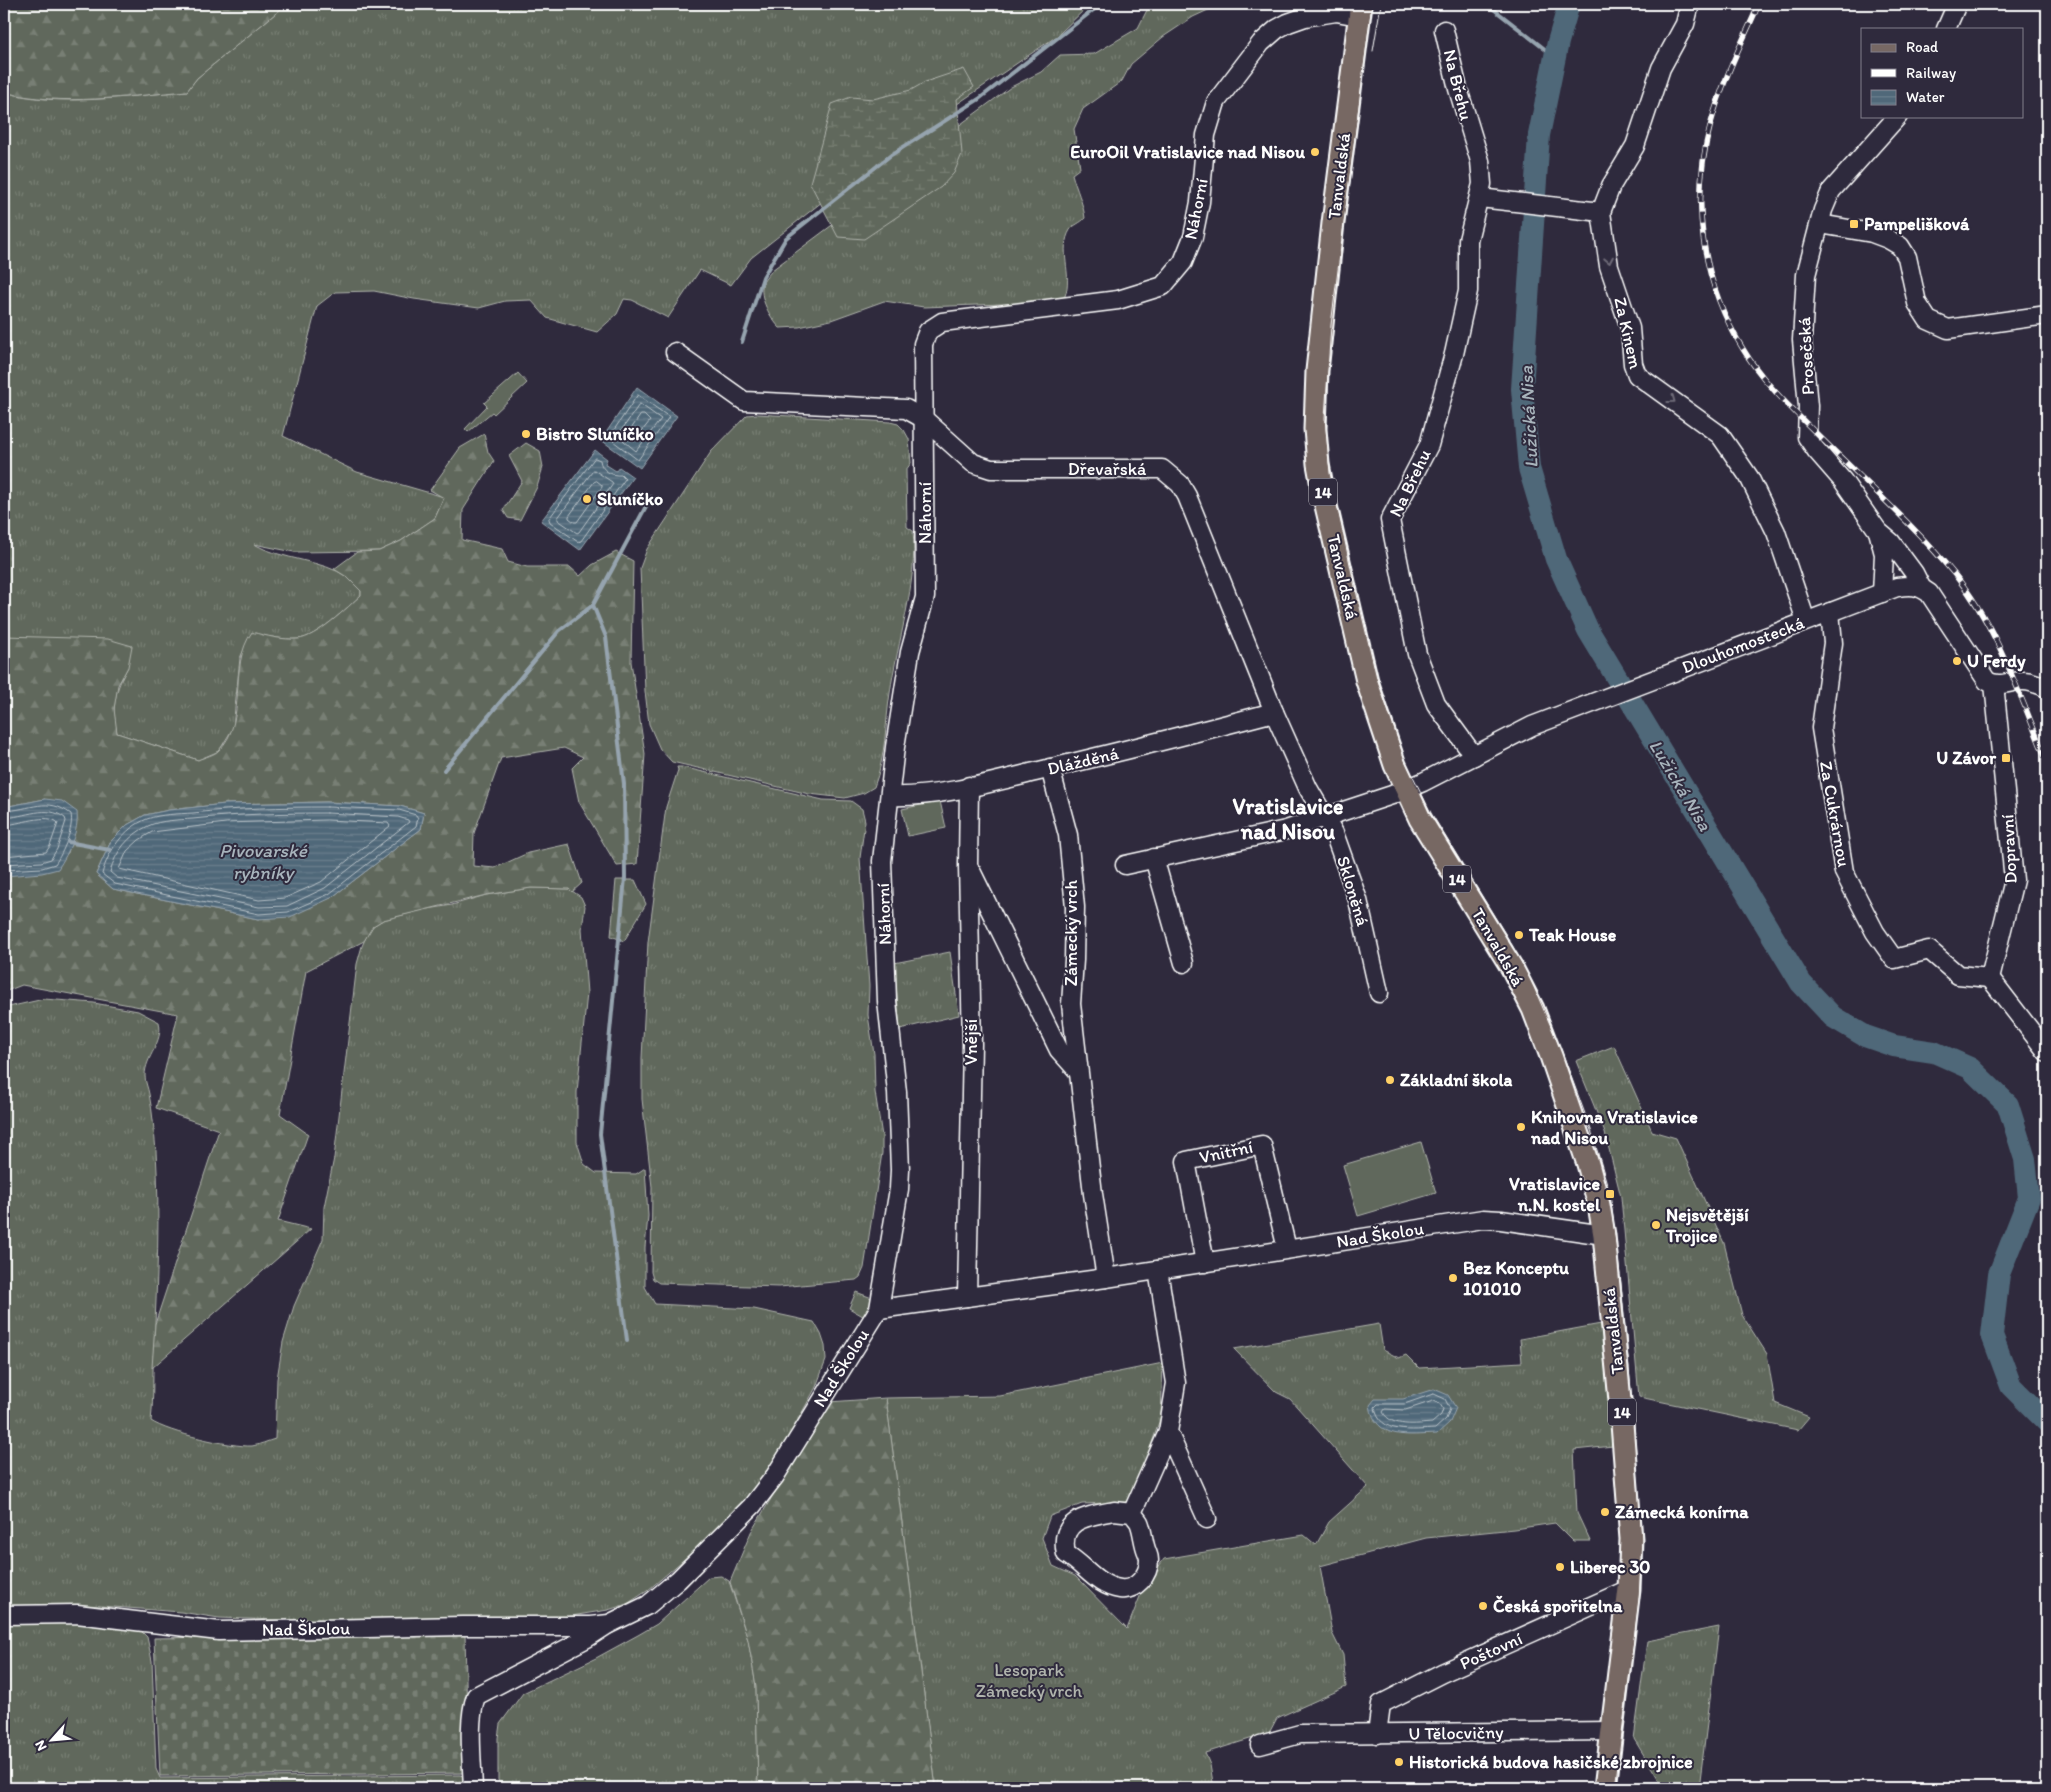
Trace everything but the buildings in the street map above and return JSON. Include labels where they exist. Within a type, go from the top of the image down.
[{"type":"main road","name":"Tanvaldská","points":[[1360,10],[1327,271],[1317,371],[1315,429],[1318,464],[1367,681],[1381,729],[1405,789],[1425,827],[1512,968],[1532,1009],[1552,1056],[1588,1164],[1599,1205],[1604,1235],[1629,1496],[1631,1539],[1629,1589],[1605,1788]]},
{"type":"street","name":"Za Kinem","points":[[1690,4],[1686,24],[1661,68],[1635,146],[1611,186],[1601,212],[1609,266],[1630,328],[1633,364],[1637,375],[1720,435],[1749,477],[1776,532],[1806,621]]},
{"type":"street","points":[[1946,28],[1957,4]]},
{"type":"street","name":"Náhorní","points":[[879,1308],[899,1189],[900,1170],[897,1092],[887,1001],[882,861],[910,652],[925,597],[923,344],[928,331],[942,322],[1118,300],[1164,286],[1183,262],[1193,237],[1200,202],[1206,135],[1216,102],[1260,43],[1270,33],[1296,20],[1331,8],[1360,10]]},
{"type":"street","name":"Na Břehu","points":[[1444,30],[1458,89],[1480,161],[1482,184],[1468,240],[1468,291],[1454,354],[1429,445],[1390,520],[1417,654],[1436,704],[1474,756]]},
{"type":"street","name":"Prosečská","points":[[1896,118],[1831,191],[1823,210],[1806,275],[1802,340],[1808,406],[1808,437],[1816,450],[1843,481],[1878,531],[1891,542],[1914,573],[1921,587]]},
{"type":"street","points":[[1480,198],[1601,212]]},
{"type":"street","points":[[1820,224],[1872,233],[1900,246],[1907,257],[1917,303],[1928,320],[1948,329],[2047,315]]},
{"type":"street","name":"Dřevařská","points":[[676,352],[744,401],[790,405],[906,409],[924,419],[973,463],[991,470],[1162,469],[1174,478],[1186,496],[1274,712],[1308,788],[1326,818]]},
{"type":"street","points":[[1878,531],[1884,554],[1882,592]]},
{"type":"street","name":"Dlouhomostecká","points":[[1405,789],[1532,726],[1882,592],[1911,585],[1921,587]]},
{"type":"street","points":[[1921,587],[1937,603],[1982,675],[1994,684],[2001,685],[2025,681],[2047,688]]},
{"type":"street","name":"Za Cukrárnou","points":[[1830,612],[1833,643],[1821,728],[1844,872],[1875,932],[1894,959],[1929,950],[1958,975],[1990,978]]},
{"type":"street","name":"Dopravní","points":[[1990,978],[2014,880],[1994,684]]},
{"type":"street","name":"Dlážděná","points":[[890,796],[907,796],[969,786],[1050,768],[1274,712]]},
{"type":"street","name":"Zámecký vrch","points":[[1050,768],[1068,835],[1075,907],[1074,960],[1070,1004],[1093,1194],[1106,1278]]},
{"type":"street","name":"Vnější","points":[[967,1297],[972,1044],[968,866],[969,786]]},
{"type":"street","points":[[1125,865],[1286,830],[1326,818],[1405,789]]},
{"type":"street","name":"Skloněná","points":[[1326,818],[1334,833],[1358,900],[1379,993]]},
{"type":"street","points":[[1154,858],[1184,963]]},
{"type":"street","points":[[968,866],[1059,1050],[1077,1070]]},
{"type":"street","points":[[1990,978],[2047,1052]]},
{"type":"street","name":"Vnitřní","points":[[1205,1264],[1186,1161],[1262,1145],[1287,1250]]},
{"type":"street","name":"Nad Školou","points":[[473,1788],[472,1706],[476,1696],[648,1604],[724,1535],[752,1506],[775,1476],[879,1308],[1205,1264],[1483,1220],[1501,1220],[1604,1235]]},
{"type":"street","points":[[1132,1513],[1168,1432],[1176,1383],[1158,1270]]},
{"type":"street","points":[[1168,1432],[1207,1519]]},
{"type":"street","points":[[1114,1511],[1132,1513],[1139,1523],[1149,1561],[1142,1580],[1133,1588],[1119,1589],[1105,1584],[1088,1574],[1078,1561],[1066,1554],[1063,1541],[1069,1530],[1079,1519],[1114,1511]]},
{"type":"street","name":"Poštovní","points":[[1377,1734],[1382,1704],[1442,1673],[1629,1589]]},
{"type":"street","name":"Nad Školou","points":[[4,1615],[77,1614],[219,1631],[463,1626],[591,1626],[609,1624]]},
{"type":"street","name":"U Tělocvičny","points":[[1260,1745],[1300,1734],[1612,1731]]},
{"type":"green space","points":[[4,4],[287,4],[197,78],[187,91],[72,100],[48,99],[4,92]]},
{"type":"green space","points":[[287,4],[1090,4],[1057,36],[875,160],[751,258],[731,285],[700,270],[668,318],[632,300],[624,299],[617,314],[597,332],[547,318],[531,300],[505,301],[479,308],[414,299],[374,291],[335,292],[317,306],[283,436],[357,472],[444,497],[435,518],[401,541],[379,551],[294,552],[254,544],[277,554],[315,563],[338,571],[352,581],[361,591],[361,595],[322,628],[305,637],[286,639],[252,633],[240,658],[233,728],[219,751],[198,760],[117,733],[114,715],[115,698],[128,667],[4,636],[4,92],[26,97],[72,100],[118,98],[187,91],[197,78]]},
{"type":"green space","points":[[1150,4],[1221,4],[1193,17],[1163,37],[1131,64],[1122,81],[1083,109],[1074,129],[1080,168],[1072,174],[1085,218],[1071,228],[1067,238],[1065,254],[1067,288],[1065,296],[1054,302],[924,307],[884,301],[831,320],[799,327],[780,328],[776,324],[766,307],[762,295],[764,281],[772,270],[1011,87],[1041,72],[1060,55],[1094,54],[1138,28]]},
{"type":"green space","points":[[964,69],[974,87],[957,99],[962,154],[954,173],[941,187],[864,239],[838,237],[810,183],[832,104],[851,97],[873,99],[911,90],[925,82]]},
{"type":"green space","points":[[518,373],[527,383],[494,414],[492,412],[468,432],[465,429],[487,406],[484,403]]},
{"type":"green space","points":[[747,415],[890,422],[898,424],[909,439],[911,463],[906,470],[907,527],[913,531],[914,551],[910,591],[893,674],[881,764],[874,787],[864,793],[845,798],[809,794],[672,762],[660,749],[649,724],[645,691],[640,568],[647,549],[711,452]]},
{"type":"green space","points":[[484,434],[488,452],[494,461],[463,510],[462,540],[502,549],[508,562],[527,567],[570,567],[580,576],[592,565],[616,552],[633,561],[631,662],[645,754],[637,864],[617,866],[579,802],[572,768],[583,757],[564,748],[501,758],[474,833],[473,866],[495,868],[528,853],[569,844],[582,883],[572,892],[569,889],[531,888],[486,895],[383,920],[373,926],[364,941],[306,971],[280,1114],[308,1134],[278,1221],[311,1229],[152,1368],[155,1324],[219,1130],[156,1108],[178,1014],[22,985],[4,992],[4,876],[68,853],[71,841],[45,799],[4,807],[4,636],[108,639],[132,646],[128,667],[118,685],[114,709],[117,733],[198,760],[212,755],[219,750],[228,738],[233,724],[241,661],[245,646],[252,632],[286,639],[298,639],[322,628],[348,607],[361,595],[361,591],[347,577],[334,569],[357,552],[379,551],[401,541],[435,518],[444,498],[430,490],[460,448]],"holes":[[[327,802],[400,806],[424,813],[421,829],[331,898],[258,919],[113,889],[96,874],[111,841],[127,825],[145,815],[169,810],[225,804]]]},
{"type":"green space","points":[[526,443],[540,451],[543,467],[537,487],[520,520],[508,518],[503,510],[522,481],[509,456]]},
{"type":"green space","points":[[677,767],[823,800],[851,801],[862,809],[865,821],[860,858],[869,986],[868,1015],[874,1054],[875,1092],[882,1136],[882,1153],[864,1268],[860,1277],[856,1280],[779,1287],[659,1283],[653,1279],[651,1272],[652,1187],[642,1099],[642,1058],[648,942],[666,807],[678,770]]},
{"type":"green space","points":[[940,801],[946,828],[908,836],[902,809]]},
{"type":"green space","points":[[616,880],[635,880],[646,904],[624,941],[611,936]]},
{"type":"green space","points":[[531,888],[569,889],[581,897],[585,906],[582,929],[587,993],[577,1092],[577,1142],[584,1164],[596,1173],[636,1174],[645,1168],[648,1216],[645,1247],[645,1287],[655,1304],[754,1309],[814,1322],[821,1334],[825,1346],[826,1360],[816,1387],[789,1436],[748,1500],[703,1543],[647,1591],[627,1604],[608,1610],[565,1617],[307,1621],[219,1618],[181,1612],[87,1605],[4,1606],[4,1008],[44,999],[94,1003],[138,1011],[159,1022],[159,1036],[148,1062],[145,1076],[153,1122],[158,1200],[151,1421],[171,1430],[200,1438],[242,1446],[252,1446],[275,1439],[277,1379],[283,1342],[294,1306],[323,1239],[324,1207],[334,1158],[357,964],[367,935],[373,926],[383,920],[452,905],[486,895]]},
{"type":"green space","points":[[950,952],[959,1015],[900,1029],[894,963]]},
{"type":"green space","points":[[1614,1046],[1652,1131],[1676,1138],[1724,1243],[1742,1315],[1767,1354],[1775,1403],[1809,1417],[1798,1430],[1639,1397],[1621,1197],[1605,1133],[1576,1061]]},
{"type":"green space","points":[[1421,1142],[1436,1193],[1358,1216],[1343,1165]]},
{"type":"green space","points":[[856,1292],[880,1301],[868,1319],[849,1308]]},
{"type":"green space","name":"Lesopark Zámecký vrch","points":[[1379,1324],[1383,1350],[1399,1358],[1406,1355],[1419,1368],[1522,1362],[1520,1339],[1601,1324],[1613,1446],[1574,1450],[1577,1513],[1590,1541],[1573,1541],[1555,1523],[1426,1538],[1320,1566],[1332,1633],[1343,1655],[1346,1687],[1277,1718],[1269,1733],[1205,1753],[1210,1765],[1214,1788],[936,1788],[886,1398],[1000,1396],[1163,1363],[1161,1416],[1132,1502],[1082,1504],[1050,1516],[1042,1538],[1053,1566],[1075,1576],[1127,1629],[1143,1589],[1164,1559],[1304,1535],[1316,1545],[1329,1522],[1368,1487],[1290,1399],[1276,1392],[1234,1349]]},
{"type":"green space","points":[[886,1398],[936,1788],[758,1788],[756,1686],[748,1640],[730,1582],[751,1532],[829,1402]]},
{"type":"green space","points":[[721,1576],[729,1581],[748,1640],[756,1686],[758,1788],[503,1788],[498,1780],[500,1724],[523,1693],[596,1658],[657,1624],[709,1577]]},
{"type":"green space","points":[[56,1620],[135,1625],[147,1637],[152,1661],[156,1769],[160,1778],[460,1775],[466,1777],[468,1788],[4,1788],[4,1625],[11,1621]]},
{"type":"green space","points":[[1719,1627],[1699,1788],[1664,1788],[1634,1739],[1647,1641]]},
{"type":"green space","points":[[465,1633],[468,1773],[160,1776],[154,1638]]},
{"type":"water","name":"Sluníčko","points":[[637,387],[677,416],[640,468],[601,440]]},
{"type":"water","name":"Sluníčko","points":[[595,450],[607,459],[605,464],[616,471],[619,467],[633,477],[580,550],[541,521]]},
{"type":"water","points":[[45,799],[62,801],[77,812],[75,834],[66,856],[58,869],[42,873],[4,876],[4,807]]},
{"type":"water","name":"Pivovarské rybníky","points":[[327,802],[400,806],[424,813],[421,829],[331,898],[290,917],[258,919],[113,889],[96,874],[111,841],[127,825],[145,815],[169,810],[225,804]]},
{"type":"water","points":[[1434,1389],[1448,1395],[1456,1408],[1450,1422],[1437,1434],[1405,1435],[1395,1433],[1379,1425],[1373,1417],[1370,1405],[1375,1399],[1403,1399]]},
{"type":"waterway","points":[[742,342],[763,277],[786,238],[891,155],[979,99],[1101,4]]},
{"type":"waterway","points":[[1487,4],[1555,57]]},
{"type":"waterway","name":"Lužická Nisa","points":[[1569,4],[1558,42],[1539,135],[1522,389],[1529,468],[1556,559],[1588,630],[1801,983],[1833,1017],[1865,1036],[1894,1046],[1934,1052],[1970,1068],[2008,1105],[2025,1159],[2029,1198],[1999,1274],[1992,1335],[2011,1386],[2047,1422]]},
{"type":"waterway","points":[[444,770],[559,631],[593,605],[651,497]]},
{"type":"waterway","points":[[593,605],[606,637],[624,784],[625,878],[600,1134],[627,1340]]},
{"type":"waterway","points":[[68,842],[110,850]]},
{"type":"tram line","points":[[1372,4],[1331,325],[1325,418],[1330,473],[1377,678],[1405,760],[1431,813],[1512,945],[1530,978],[1562,1052],[1591,1130],[1610,1194],[1621,1283],[1642,1537],[1639,1601],[1615,1788]]},
{"type":"tram line","points":[[1373,51],[1381,4]]},
{"type":"railway","points":[[1759,4],[1721,92],[1711,123],[1705,152],[1701,181],[1703,239],[1717,296],[1729,323],[1750,361],[1776,393],[1922,538],[1970,595],[1996,641],[2047,761]]},
{"type":"place","name":"EuroOil Vratislavice nad Nisou","points":[[1315,152]]},
{"type":"place","name":"Pampelišková","points":[[1854,224]]},
{"type":"place","name":"Bistro Sluníčko","points":[[526,434]]},
{"type":"place","name":"Sluníčko","points":[[587,499]]},
{"type":"place","name":"U Ferdy","points":[[1957,661]]},
{"type":"place","name":"U Závor","points":[[2006,758]]},
{"type":"place","name":"Teak House","points":[[1519,935]]},
{"type":"place","name":"Základní škola","points":[[1390,1080]]},
{"type":"place","name":"Knihovna Vratislavice nad Nisou","points":[[1521,1127]]},
{"type":"place","name":"Vratislavice n.N. kostel","points":[[1610,1194]]},
{"type":"place","name":"Nejsvětější Trojice","points":[[1656,1225]]},
{"type":"place","name":"Bez Konceptu 101010","points":[[1453,1278]]},
{"type":"place","name":"Zámecká konírna","points":[[1605,1512]]},
{"type":"place","name":"Liberec 30","points":[[1560,1567]]},
{"type":"place","name":"Česká spořitelna","points":[[1483,1606]]},
{"type":"place","name":"Historická budova hasičské zbrojnice","points":[[1399,1762]]},
{"type":"district","name":"Vratislavice nad Nisou","points":[[1288,818]]}]
